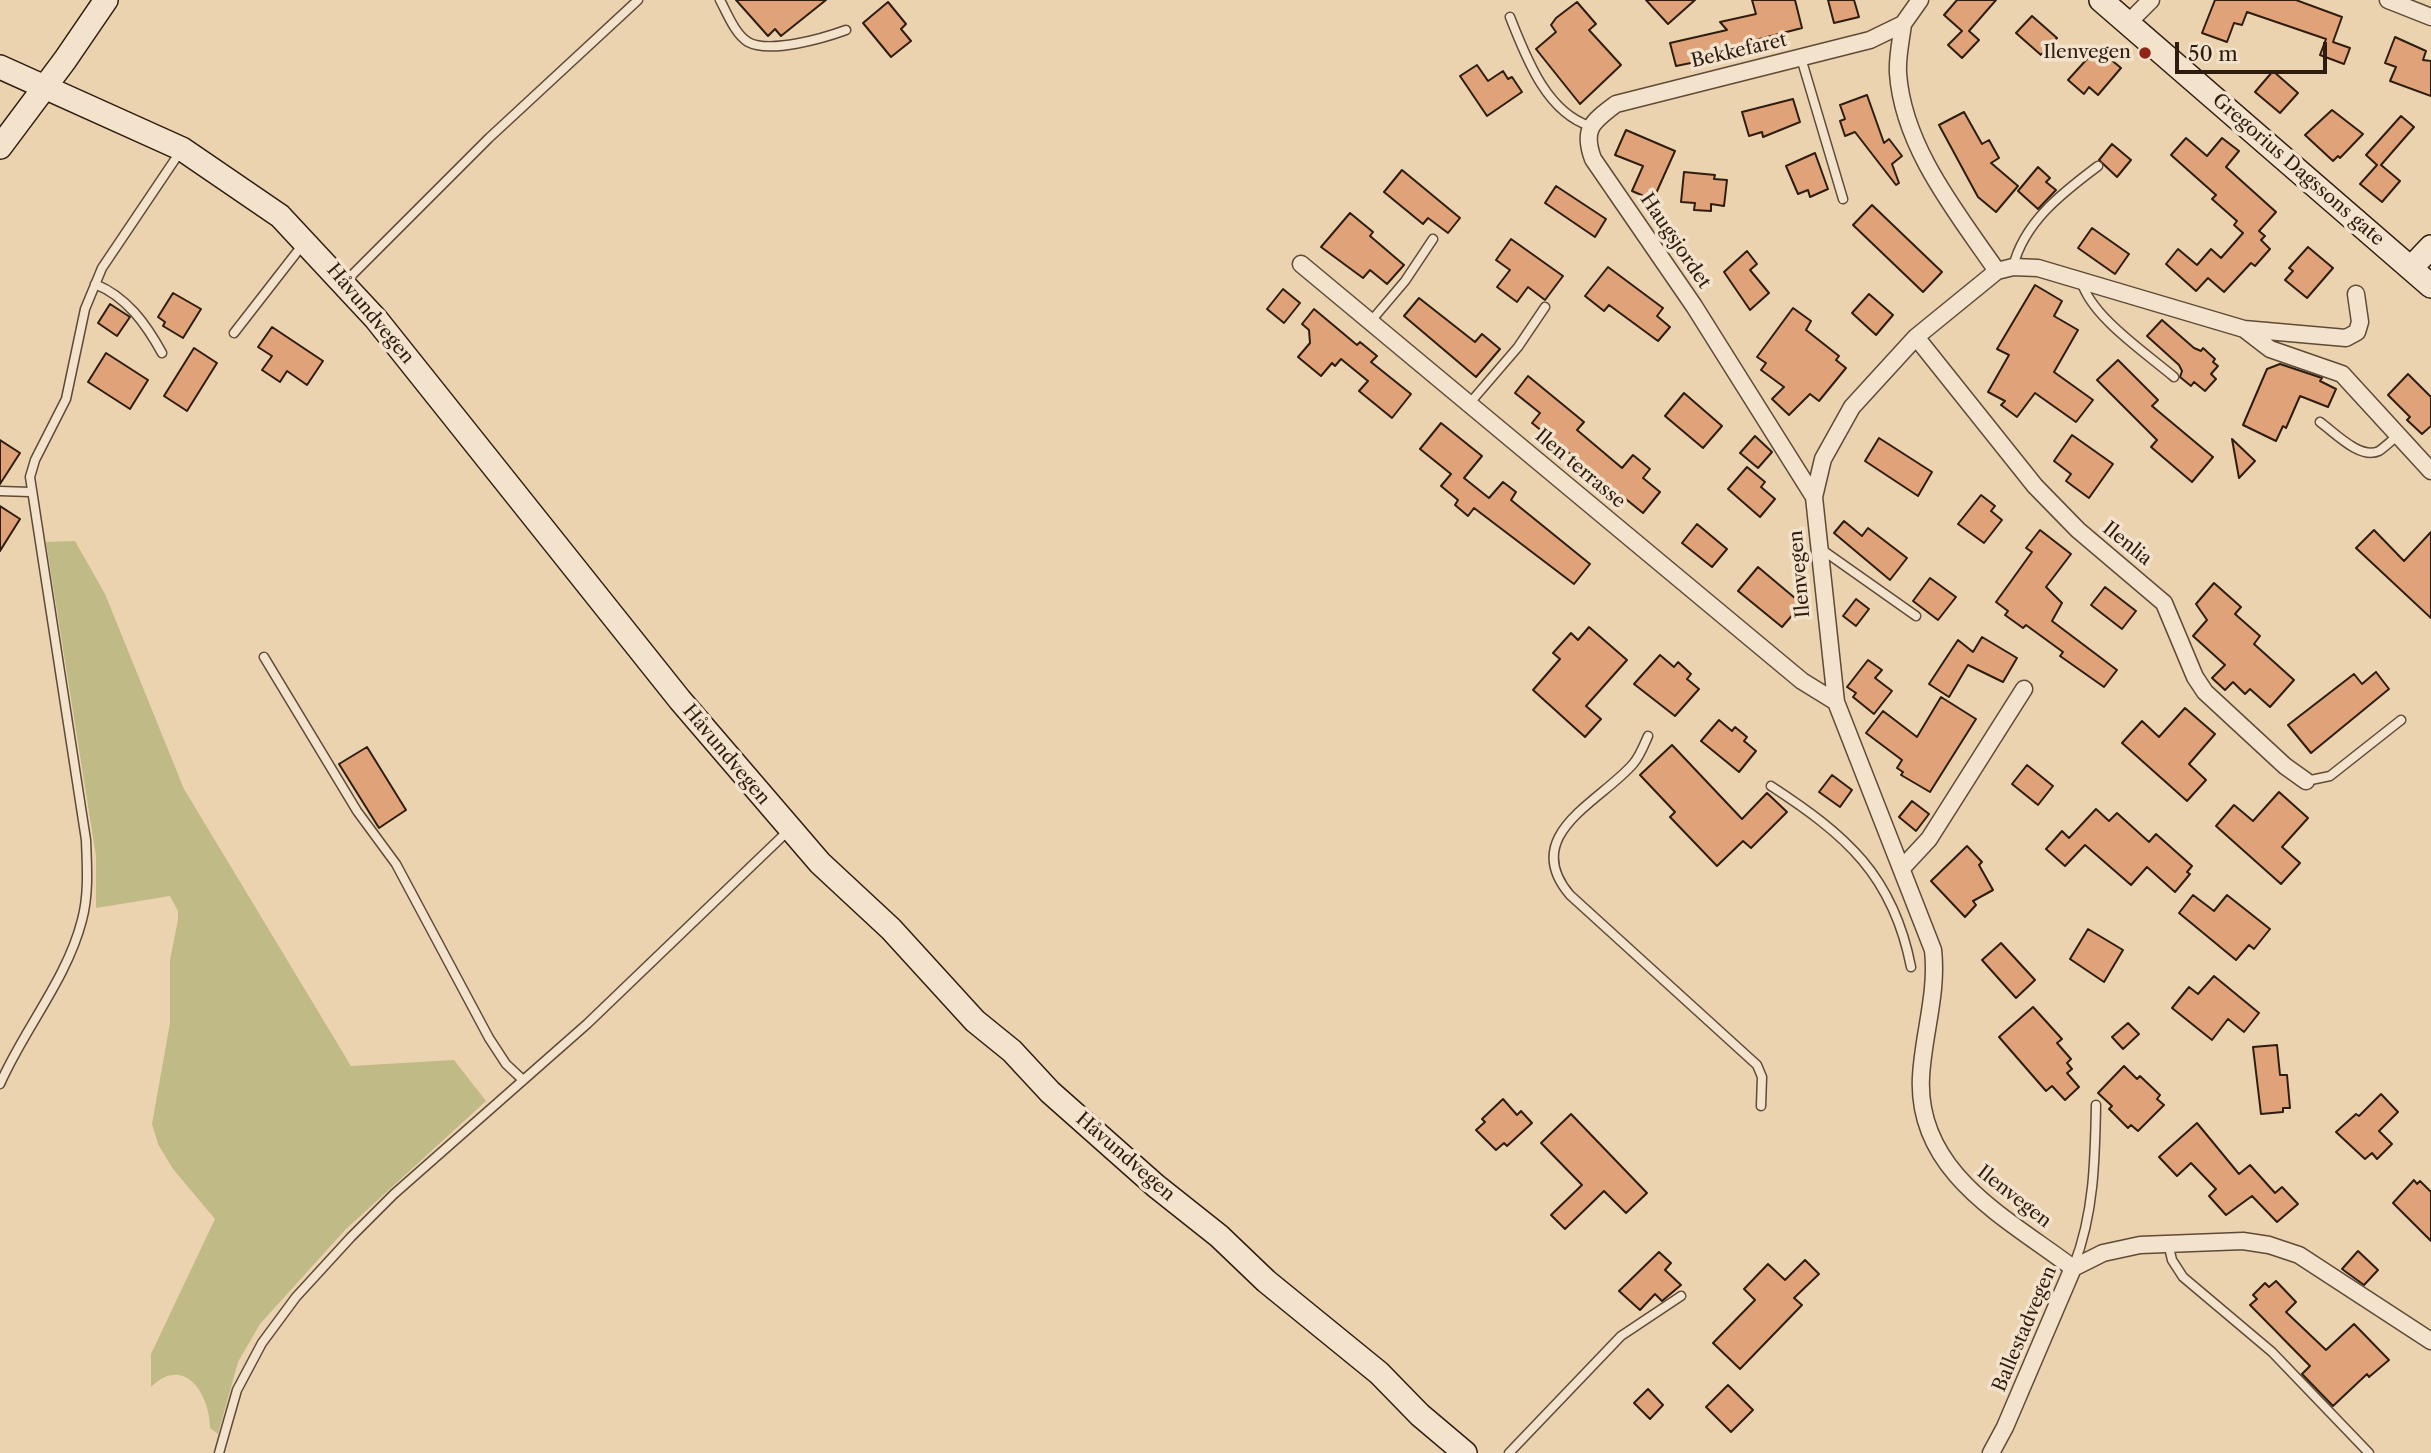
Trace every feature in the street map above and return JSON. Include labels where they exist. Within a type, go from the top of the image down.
[{"type":"main road","points":[[0,147],[106,0]]},
{"type":"main road","name":"Gregorius Dagssons gate","points":[[2101,0],[2431,286]]},
{"type":"main road","name":"Håvundvegen","points":[[0,67],[182,149],[241,186],[306,240],[345,282],[789,830],[922,961],[975,1020],[1012,1051],[1050,1092],[1156,1186],[1219,1236],[1266,1281],[1379,1373],[1420,1415],[1465,1453]]},
{"type":"main road","points":[[2411,268],[2431,247]]},
{"type":"street","name":"Bekkefaret","points":[[1590,127],[1616,104],[1870,40],[1903,24],[1920,0]]},
{"type":"street","points":[[2128,23],[2151,0]]},
{"type":"street","points":[[2388,0],[2431,17]]},
{"type":"street","name":"Bekkefaret","points":[[1903,24],[1898,72],[1911,126],[1945,194],[2005,269]]},
{"type":"street","name":"Haugsjordet","points":[[1590,127],[1587,142],[1594,159],[1695,306],[1814,497]]},
{"type":"street","name":"Ilen terrasse","points":[[1301,264],[1802,681],[1836,702]]},
{"type":"street","points":[[2005,269],[2038,268],[2244,329],[2346,338],[2357,332],[2360,322],[2356,294]]},
{"type":"street","name":"Ilenvegen","points":[[2005,269],[1916,337],[1877,376],[1846,416],[1823,459],[1814,497],[1836,702],[1903,867],[1933,950],[1935,970],[1921,1078],[1927,1129],[1936,1150],[1954,1176],[1979,1199],[2073,1268]]},
{"type":"street","points":[[2244,329],[2270,349],[2342,374],[2431,471]]},
{"type":"street","name":"Ilenlia","points":[[1916,337],[2035,486],[2078,530],[2164,603],[2194,677],[2205,692],[2285,766],[2306,781]]},
{"type":"street","points":[[1903,867],[1929,839],[2024,689]]},
{"type":"street","name":"Ballestadvegen","points":[[1990,1453],[2005,1427],[2073,1268],[2103,1253],[2140,1245],[2243,1241],[2298,1255],[2431,1341]]},
{"type":"lane","points":[[345,282],[489,138],[638,0]]},
{"type":"lane","points":[[720,0],[737,30],[746,41],[756,45],[790,44],[846,30]]},
{"type":"lane","points":[[1510,17],[1526,59],[1558,107],[1574,121],[1590,127]]},
{"type":"lane","points":[[1801,58],[1843,199]]},
{"type":"lane","points":[[0,1084],[67,962],[83,918],[88,887],[86,840],[30,492],[30,477],[35,460],[66,399],[85,309],[95,284],[115,246],[182,149]]},
{"type":"lane","points":[[2005,269],[2022,239],[2048,208],[2098,166]]},
{"type":"lane","points":[[1371,321],[1405,281],[1433,239]]},
{"type":"lane","points":[[234,333],[288,259],[306,240]]},
{"type":"lane","points":[[2081,280],[2090,301],[2101,313],[2174,377]]},
{"type":"lane","points":[[95,284],[132,308],[148,327],[162,353]]},
{"type":"lane","points":[[1469,404],[1518,347],[1545,307]]},
{"type":"lane","points":[[2319,422],[2349,443],[2370,453],[2379,451],[2397,436]]},
{"type":"lane","points":[[0,491],[30,492]]},
{"type":"lane","points":[[1819,548],[1916,616]]},
{"type":"lane","points":[[264,657],[357,811],[396,864],[489,1038],[506,1064],[523,1080]]},
{"type":"lane","points":[[2306,781],[2330,776],[2401,720]]},
{"type":"lane","points":[[1648,736],[1634,763],[1575,815],[1563,830],[1554,853],[1556,875],[1570,895],[1757,1065],[1762,1077],[1761,1106]]},
{"type":"lane","points":[[1771,786],[1819,817],[1849,843],[1884,892],[1908,949],[1911,967]]},
{"type":"lane","points":[[219,1453],[230,1409],[247,1368],[296,1297],[394,1194],[587,1024],[789,830]]},
{"type":"lane","points":[[2073,1268],[2082,1246],[2094,1181],[2096,1105]]},
{"type":"lane","points":[[2168,1243],[2172,1260],[2183,1277],[2272,1352],[2369,1453]]},
{"type":"lane","points":[[1509,1453],[1621,1336],[1681,1296]]},
{"type":"shaded area","points":[[75,541],[105,594],[184,789],[351,1066],[454,1060],[486,1101],[345,1230],[260,1324],[238,1362],[218,1434],[210,1428],[205,1403],[193,1382],[174,1375],[163,1378],[151,1387],[151,1354],[215,1219],[173,1169],[158,1144],[152,1124],[170,1023],[170,960],[178,911],[170,896],[96,908],[96,856],[46,542]]},
{"type":"building","points":[[736,0],[826,0],[781,36],[775,29],[768,36]]},
{"type":"building","points":[[1646,0],[1695,0],[1668,24]]},
{"type":"building","points":[[1752,0],[1795,0],[1802,28],[1748,42],[1750,51],[1676,66],[1670,43],[1727,30],[1720,22],[1756,14]]},
{"type":"building","points":[[1828,0],[1854,0],[1859,17],[1834,23]]},
{"type":"building","points":[[1957,0],[1996,0],[1969,31],[1979,40],[1962,58],[1948,45],[1962,31],[1944,15]]},
{"type":"building","points":[[2215,0],[2296,0],[2342,17],[2333,42],[2350,48],[2344,64],[2320,55],[2326,39],[2247,12],[2242,25],[2234,23],[2227,42],[2202,33]]},
{"type":"building","points":[[888,2],[906,24],[901,29],[911,41],[891,57],[863,23]]},
{"type":"building","points":[[1577,2],[1596,24],[1589,30],[1621,65],[1580,104],[1536,49],[1556,32],[1551,25],[1556,18]]},
{"type":"building","points":[[2032,16],[2057,38],[2041,55],[2016,33]]},
{"type":"building","points":[[2395,37],[2426,51],[2423,60],[2431,61],[2431,96],[2390,81],[2396,67],[2385,63]]},
{"type":"building","points":[[2097,48],[2121,68],[2098,95],[2089,87],[2084,94],[2068,80]]},
{"type":"building","points":[[1477,65],[1488,81],[1503,71],[1508,79],[1512,77],[1522,92],[1487,116],[1460,76]]},
{"type":"building","points":[[2273,71],[2298,93],[2280,113],[2255,92]]},
{"type":"building","points":[[1867,95],[1884,143],[1889,139],[1902,156],[1892,164],[1899,183],[1896,185],[1855,132],[1845,136],[1840,121],[1845,119],[1840,105]]},
{"type":"building","points":[[1793,99],[1800,122],[1763,137],[1762,132],[1749,136],[1742,112]]},
{"type":"building","points":[[2332,110],[2363,134],[2340,158],[2338,156],[2333,161],[2305,135]]},
{"type":"building","points":[[1964,112],[1982,144],[1989,140],[1999,158],[1991,163],[2018,186],[1996,212],[1978,197],[1939,125]]},
{"type":"building","points":[[2401,116],[2414,127],[2381,165],[2400,181],[2382,202],[2360,184],[2377,165],[2366,155]]},
{"type":"building","points":[[1626,130],[1675,151],[1653,200],[1632,191],[1643,166],[1615,155]]},
{"type":"building","points":[[2186,138],[2207,156],[2222,138],[2239,151],[2226,167],[2276,212],[2259,231],[2265,236],[2261,240],[2270,249],[2255,266],[2251,263],[2224,292],[2208,278],[2196,291],[2166,264],[2178,249],[2197,265],[2211,249],[2221,258],[2243,233],[2234,225],[2237,221],[2212,199],[2216,195],[2171,155]]},
{"type":"building","points":[[2112,144],[2131,160],[2117,177],[2099,160]]},
{"type":"building","points":[[1815,153],[1828,189],[1810,197],[1808,190],[1798,194],[1786,166]]},
{"type":"building","points":[[2038,167],[2050,178],[2046,182],[2056,190],[2038,209],[2018,191]]},
{"type":"building","points":[[1402,170],[1460,218],[1448,233],[1428,218],[1423,224],[1384,192]]},
{"type":"building","points":[[1684,172],[1715,175],[1714,179],[1727,180],[1724,206],[1711,204],[1711,211],[1694,210],[1695,203],[1681,202]]},
{"type":"building","points":[[1556,186],[1606,219],[1595,237],[1545,203]]},
{"type":"building","points":[[1872,205],[1942,272],[1923,292],[1853,225]]},
{"type":"building","points":[[1350,213],[1373,232],[1370,236],[1404,265],[1387,284],[1370,270],[1363,278],[1321,247]]},
{"type":"building","points":[[2092,228],[2129,254],[2115,274],[2078,248]]},
{"type":"building","points":[[1511,239],[1563,276],[1545,300],[1528,287],[1517,302],[1497,287],[1510,270],[1496,260]]},
{"type":"building","points":[[2308,247],[2333,268],[2307,298],[2285,280],[2293,271],[2289,268]]},
{"type":"building","points":[[1747,251],[1757,264],[1750,270],[1769,293],[1750,310],[1724,272]]},
{"type":"building","points":[[1608,267],[1663,308],[1657,316],[1670,327],[1658,341],[1609,305],[1604,311],[1585,296]]},
{"type":"building","points":[[2035,285],[2062,301],[2054,316],[2078,330],[2054,372],[2093,400],[2076,422],[2035,393],[2017,417],[2001,405],[2005,401],[1988,392],[2009,355],[1997,349]]},
{"type":"building","points":[[1283,289],[1300,303],[1284,323],[1267,309]]},
{"type":"building","points":[[173,293],[201,309],[183,338],[163,326],[165,322],[158,317]]},
{"type":"building","points":[[1869,294],[1893,315],[1876,335],[1852,313]]},
{"type":"building","points":[[1419,298],[1475,342],[1482,334],[1500,349],[1476,377],[1404,316]]},
{"type":"building","points":[[110,304],[130,317],[117,336],[98,323]]},
{"type":"building","points":[[1793,308],[1811,321],[1806,330],[1839,356],[1836,360],[1846,368],[1819,401],[1810,394],[1789,415],[1772,399],[1784,387],[1761,370],[1766,363],[1757,357]]},
{"type":"building","points":[[1314,309],[1357,345],[1360,342],[1377,356],[1371,362],[1411,394],[1392,418],[1359,391],[1368,381],[1341,359],[1335,366],[1332,363],[1321,376],[1298,357],[1310,343],[1309,330],[1302,324]]},
{"type":"building","points":[[2162,320],[2194,348],[2201,351],[2203,348],[2215,359],[2213,362],[2218,366],[2211,374],[2216,379],[2205,391],[2194,382],[2191,386],[2180,377],[2182,371],[2179,365],[2147,336]]},
{"type":"building","points":[[272,327],[323,361],[307,385],[287,371],[280,382],[262,370],[272,356],[258,347]]},
{"type":"building","points":[[194,348],[217,363],[187,411],[164,396]]},
{"type":"building","points":[[106,353],[148,380],[130,409],[88,382]]},
{"type":"building","points":[[2118,360],[2158,400],[2152,406],[2213,457],[2192,482],[2151,447],[2157,440],[2097,380]]},
{"type":"building","points":[[2280,364],[2322,378],[2320,381],[2336,389],[2328,407],[2300,396],[2286,428],[2283,426],[2276,441],[2243,425],[2267,369]]},
{"type":"building","points":[[2408,374],[2431,397],[2431,426],[2422,434],[2407,420],[2410,417],[2388,395]]},
{"type":"building","points":[[1528,376],[1584,422],[1577,430],[1622,468],[1633,455],[1650,469],[1643,478],[1660,492],[1643,513],[1532,423],[1540,413],[1515,393]]},
{"type":"building","points":[[1684,393],[1722,426],[1703,448],[1665,416]]},
{"type":"building","points":[[1441,423],[1482,456],[1464,478],[1489,498],[1503,482],[1516,492],[1511,500],[1590,564],[1574,584],[1474,508],[1468,516],[1455,505],[1458,500],[1441,486],[1451,474],[1420,449]]},
{"type":"building","points":[[2072,435],[2113,464],[2089,498],[2066,481],[2071,474],[2054,461]]},
{"type":"building","points":[[1755,436],[1772,452],[1758,468],[1740,453]]},
{"type":"building","points":[[1879,438],[1932,472],[1918,496],[1865,461]]},
{"type":"building","points":[[2232,439],[2255,461],[2239,478]]},
{"type":"building","points":[[0,440],[20,453],[0,484]]},
{"type":"building","points":[[1747,467],[1765,482],[1761,487],[1775,499],[1760,517],[1728,489]]},
{"type":"building","points":[[1981,495],[1995,506],[1991,511],[2002,520],[1984,543],[1958,524]]},
{"type":"building","points":[[0,506],[20,519],[0,551]]},
{"type":"building","points":[[1844,521],[1862,536],[1868,528],[1907,558],[1890,580],[1834,533]]},
{"type":"building","points":[[1697,524],[1727,549],[1712,567],[1682,543]]},
{"type":"building","points":[[2040,530],[2071,554],[2046,587],[2062,603],[2052,621],[2117,670],[2104,687],[2060,656],[2063,652],[2026,625],[2023,628],[2005,615],[2008,611],[1996,602],[2032,552],[2026,548]]},
{"type":"building","points":[[2374,530],[2404,561],[2431,532],[2431,618],[2356,548]]},
{"type":"building","points":[[1758,567],[1802,604],[1782,627],[1738,591]]},
{"type":"building","points":[[1930,578],[1956,597],[1938,620],[1913,601]]},
{"type":"building","points":[[2214,583],[2241,607],[2235,614],[2260,636],[2254,644],[2294,680],[2270,707],[2250,689],[2245,694],[2233,682],[2225,690],[2212,678],[2225,665],[2193,636],[2207,620],[2196,604]]},
{"type":"building","points":[[2105,587],[2136,611],[2122,629],[2091,605]]},
{"type":"building","points":[[1856,599],[1869,609],[1856,626],[1843,616]]},
{"type":"building","points":[[1589,627],[1627,660],[1586,706],[1601,719],[1585,737],[1533,690],[1560,659],[1553,653],[1571,633],[1578,640]]},
{"type":"building","points":[[1982,637],[2017,658],[2003,682],[1968,665],[1949,697],[1929,684],[1958,640],[1973,652]]},
{"type":"building","points":[[1660,655],[1674,667],[1678,662],[1691,674],[1687,679],[1699,689],[1675,716],[1634,684]]},
{"type":"building","points":[[1868,660],[1882,670],[1875,678],[1892,691],[1874,714],[1853,697],[1856,693],[1847,687]]},
{"type":"building","points":[[2376,672],[2389,689],[2311,753],[2288,725],[2354,674],[2362,684]]},
{"type":"building","points":[[1941,697],[1976,719],[1930,792],[1901,775],[1903,772],[1897,768],[1902,760],[1866,733],[1883,711],[1917,737]]},
{"type":"building","points":[[2185,708],[2215,734],[2189,764],[2206,780],[2187,801],[2122,743],[2142,721],[2159,737]]},
{"type":"building","points":[[1719,720],[1732,731],[1735,727],[1747,737],[1744,741],[1756,751],[1739,772],[1701,741]]},
{"type":"building","points":[[1672,745],[1742,819],[1767,793],[1787,812],[1751,848],[1743,841],[1717,866],[1670,817],[1675,812],[1640,775]]},
{"type":"building","points":[[367,747],[406,810],[379,828],[339,764]]},
{"type":"building","points":[[2027,765],[2053,786],[2038,805],[2012,784]]},
{"type":"building","points":[[1832,775],[1852,790],[1840,807],[1819,792]]},
{"type":"building","points":[[2279,792],[2308,818],[2282,847],[2300,863],[2281,884],[2216,826],[2234,805],[2253,821]]},
{"type":"building","points":[[1912,801],[1929,814],[1916,831],[1899,817]]},
{"type":"building","points":[[2096,809],[2109,821],[2117,813],[2149,842],[2156,834],[2192,866],[2187,872],[2190,874],[2175,892],[2147,867],[2131,885],[2085,845],[2065,866],[2046,849],[2062,831],[2069,838]]},
{"type":"building","points":[[1967,846],[1982,862],[1979,865],[1993,890],[1973,901],[1976,905],[1965,917],[1931,881]]},
{"type":"building","points":[[2193,895],[2214,911],[2227,895],[2270,929],[2254,949],[2249,945],[2236,960],[2179,913]]},
{"type":"building","points":[[2088,929],[2123,950],[2104,982],[2070,959]]},
{"type":"building","points":[[2001,943],[2035,980],[2016,998],[1982,960]]},
{"type":"building","points":[[2214,976],[2259,1013],[2244,1032],[2228,1019],[2212,1040],[2172,1008],[2189,987],[2198,994]]},
{"type":"building","points":[[2033,1007],[2062,1039],[2057,1043],[2071,1059],[2067,1063],[2072,1069],[2067,1073],[2079,1087],[2065,1100],[2052,1086],[2046,1091],[1999,1037]]},
{"type":"building","points":[[2128,1023],[2139,1034],[2123,1049],[2112,1037]]},
{"type":"building","points":[[2277,1045],[2280,1075],[2287,1075],[2290,1108],[2283,1108],[2283,1112],[2261,1114],[2253,1047]]},
{"type":"building","points":[[2124,1066],[2137,1079],[2140,1076],[2160,1095],[2157,1099],[2164,1105],[2138,1131],[2131,1125],[2128,1128],[2109,1109],[2112,1106],[2098,1093]]},
{"type":"building","points":[[2381,1094],[2398,1112],[2379,1131],[2392,1144],[2377,1159],[2372,1153],[2365,1159],[2336,1132],[2356,1114],[2359,1116]]},
{"type":"building","points":[[1503,1099],[1517,1115],[1521,1111],[1532,1123],[1507,1146],[1504,1143],[1496,1150],[1476,1130],[1485,1122],[1482,1119]]},
{"type":"building","points":[[1571,1114],[1647,1193],[1626,1213],[1604,1191],[1565,1229],[1551,1215],[1582,1185],[1541,1143]]},
{"type":"building","points":[[2197,1123],[2239,1174],[2250,1165],[2275,1193],[2282,1187],[2298,1204],[2277,1222],[2252,1196],[2226,1215],[2209,1196],[2216,1189],[2191,1163],[2177,1176],[2159,1157]]},
{"type":"building","points":[[2414,1180],[2417,1184],[2420,1181],[2431,1192],[2431,1241],[2393,1203]]},
{"type":"building","points":[[2358,1251],[2378,1270],[2364,1285],[2342,1269]]},
{"type":"building","points":[[1659,1252],[1671,1263],[1665,1270],[1681,1285],[1662,1301],[1655,1294],[1640,1310],[1619,1291]]},
{"type":"building","points":[[1805,1260],[1819,1274],[1794,1298],[1802,1305],[1740,1369],[1713,1343],[1755,1300],[1744,1289],[1768,1264],[1785,1280]]},
{"type":"building","points":[[2276,1281],[2296,1302],[2286,1312],[2326,1350],[2354,1324],[2389,1360],[2369,1377],[2367,1374],[2333,1406],[2302,1374],[2310,1366],[2250,1305],[2257,1299],[2253,1295],[2265,1283],[2269,1287]]},
{"type":"building","points":[[1728,1385],[1753,1410],[1731,1432],[1706,1407]]},
{"type":"building","points":[[1648,1389],[1663,1405],[1650,1419],[1634,1403]]},
{"type":"place","name":"Ilenvegen","points":[[2145,53]]}]
